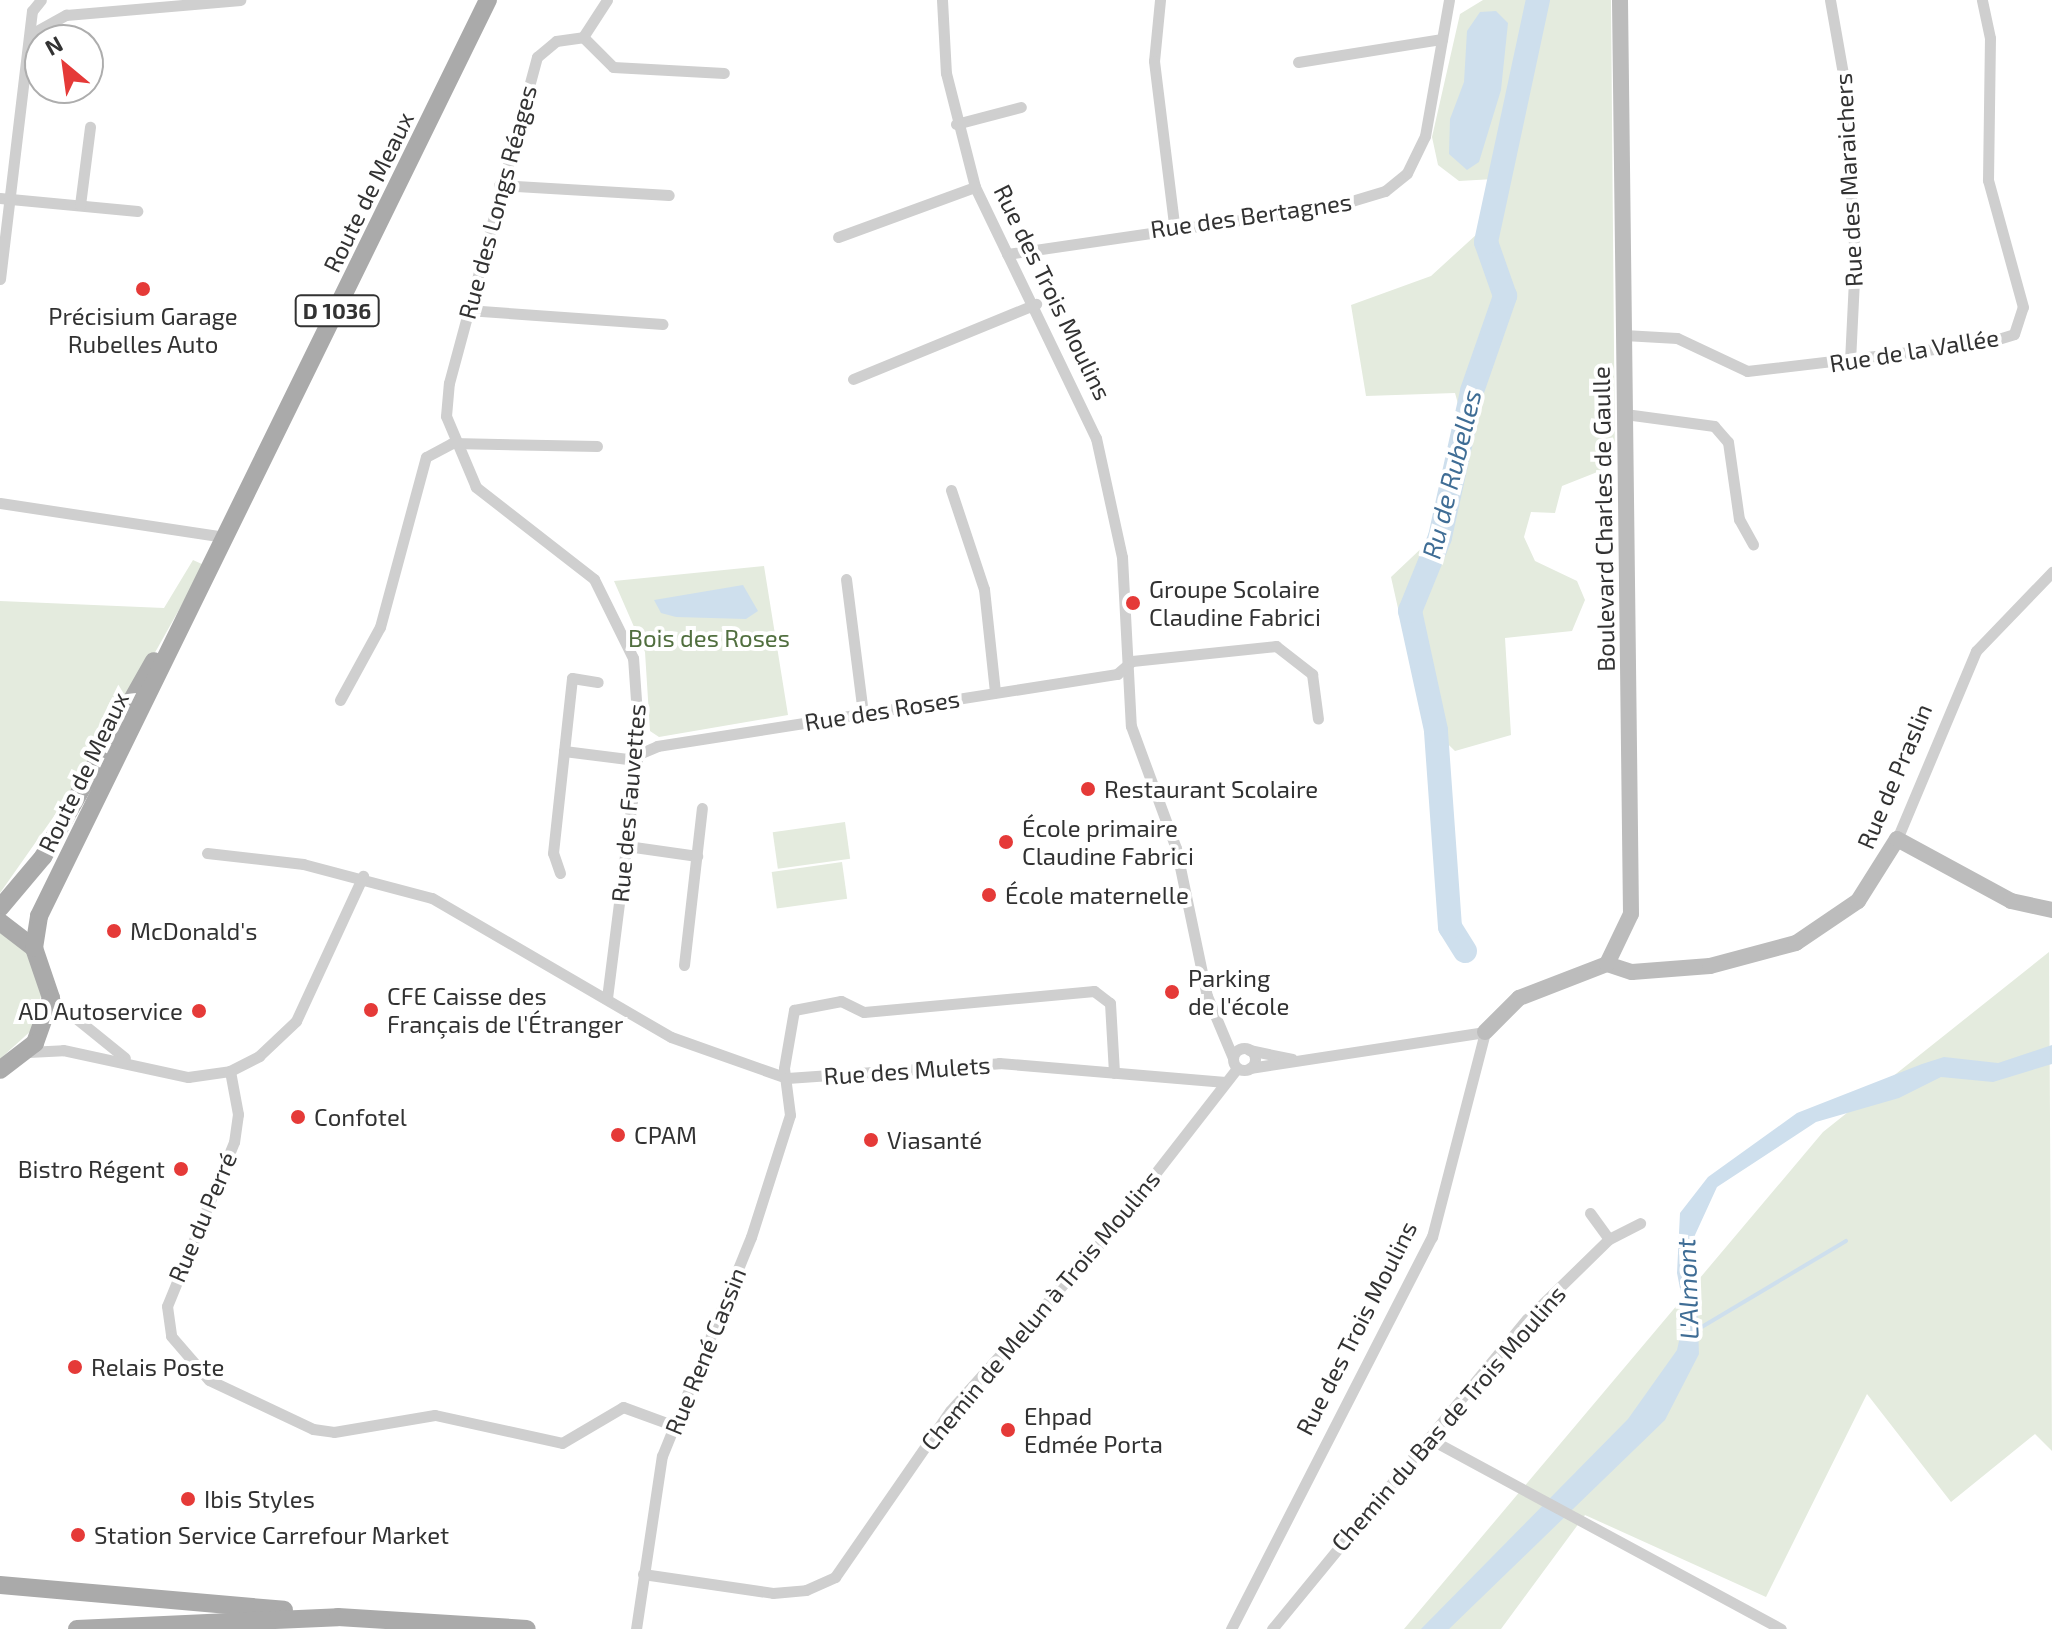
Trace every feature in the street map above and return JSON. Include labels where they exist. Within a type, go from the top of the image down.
[{"type":"main road","name":"Route de Meaux","points":[[34,948],[39,916],[488,0]]},
{"type":"main road","name":"Route de Meaux","points":[[0,908],[43,857],[118,717],[184,620]]},
{"type":"main road","points":[[0,922],[34,948],[51,998],[28,1052],[0,1070]]},
{"type":"main road","points":[[0,1571],[50,1591]]},
{"type":"main road","points":[[0,1585],[338,1617],[527,1629]]},
{"type":"main road","points":[[77,1629],[338,1617]]},
{"type":"street","points":[[33,24],[32,11],[41,0]]},
{"type":"street","points":[[63,0],[66,15]]},
{"type":"street","points":[[50,24],[66,15],[240,0]]},
{"type":"street","points":[[607,0],[583,37],[613,67],[724,73]]},
{"type":"street","name":"Rue des Trois Moulins","points":[[942,0],[941,46],[956,124],[975,187],[1078,389],[1110,489],[1122,557],[1125,668],[1131,726],[1176,848],[1218,1022],[1235,1063]]},
{"type":"street","points":[[1160,0],[1154,61],[1174,225]]},
{"type":"street","name":"Rue des Bertagnes","points":[[1007,254],[1174,225],[1335,206],[1385,191],[1418,155],[1449,0]]},
{"type":"street","name":"Boulevard Charles de Gaulle","points":[[1607,964],[1631,914],[1620,0]]},
{"type":"street","name":"Rue des Maraichers","points":[[1830,0],[1843,74],[1855,259],[1850,360]]},
{"type":"street","name":"Rue de la Vallée","points":[[1624,335],[1677,338],[1747,371],[2003,340],[2023,320],[1988,180],[1990,38],[1982,0]]},
{"type":"street","name":"Rue des Longs Réages","points":[[452,443],[449,383],[499,185],[537,57],[546,46],[583,37]]},
{"type":"street","points":[[1298,62],[1442,39]]},
{"type":"street","points":[[0,279],[5,198],[24,86]]},
{"type":"street","points":[[956,124],[1021,107]]},
{"type":"street","points":[[80,205],[90,127]]},
{"type":"street","points":[[499,185],[669,195]]},
{"type":"street","points":[[838,237],[975,187]]},
{"type":"street","points":[[5,198],[137,211]]},
{"type":"street","points":[[853,379],[1036,304]]},
{"type":"street","points":[[467,310],[662,324]]},
{"type":"street","points":[[1625,414],[1714,426],[1728,442],[1739,519],[1753,544]]},
{"type":"street","points":[[340,700],[380,627],[426,457],[452,443],[597,446]]},
{"type":"street","name":"Rue des Fauvettes","points":[[452,443],[489,502],[577,562],[615,610],[638,685],[637,751],[607,998]]},
{"type":"street","points":[[951,490],[984,589],[995,692]]},
{"type":"street","points":[[0,503],[226,537]]},
{"type":"street","name":"Rue de Praslin","points":[[1607,964],[1632,972],[1710,966],[1810,937],[1858,901],[1897,839],[1976,651],[2052,572]]},
{"type":"street","points":[[846,579],[863,714]]},
{"type":"street","name":"Rue des Roses","points":[[564,751],[627,759],[637,751],[1125,668],[1276,646],[1312,674],[1318,719]]},
{"type":"street","points":[[560,873],[553,853],[572,678],[598,682]]},
{"type":"street","points":[[684,965],[702,808]]},
{"type":"street","points":[[1897,839],[2011,901],[2052,910]]},
{"type":"street","points":[[627,846],[697,856]]},
{"type":"street","name":"Rue des Mulets","points":[[207,853],[363,876],[432,898],[713,1057],[787,1078],[999,1063],[1225,1082]]},
{"type":"street","points":[[28,1052],[129,1061],[188,1077],[230,1071],[259,1056],[296,1021],[363,876]]},
{"type":"street","points":[[1235,1063],[1250,1068],[1485,1032],[1499,1011],[1607,964]]},
{"type":"street","name":"Rue René Cassin","points":[[636,1629],[655,1483],[776,1164],[790,1115],[787,1078],[791,1017],[801,1005],[841,1001],[864,1012],[1094,991],[1110,1003],[1114,1073]]},
{"type":"street","points":[[51,998],[129,1061]]},
{"type":"street","points":[[1218,1022],[1247,1049],[1297,1060]]},
{"type":"street","name":"Rue des Trois Moulins","points":[[1231,1629],[1432,1237],[1485,1032]]},
{"type":"street","points":[[1247,1049],[1250,1068]]},
{"type":"street","name":"Chemin de Melun à Trois Moulins","points":[[643,1574],[773,1593],[806,1590],[835,1577],[950,1411],[1108,1234],[1247,1049]]},
{"type":"street","name":"Rue du Perré","points":[[230,1071],[234,1142],[167,1306],[171,1336],[209,1380],[313,1429],[334,1432],[435,1415],[562,1443],[623,1407],[675,1426]]},
{"type":"street","points":[[1590,1213],[1609,1239]]},
{"type":"street","name":"Chemin du Bas de Trois Moulins","points":[[1272,1629],[1527,1319],[1609,1239],[1640,1223]]},
{"type":"street","points":[[1428,1438],[1564,1518],[1781,1629]]},
{"type":"green space","points":[[1483,0],[1611,0],[1615,465],[1562,486],[1555,513],[1531,512],[1524,537],[1535,561],[1577,581],[1585,600],[1572,631],[1505,638],[1511,735],[1455,751],[1423,720],[1391,577],[1428,542],[1460,411],[1455,393],[1366,396],[1351,305],[1431,276],[1477,234],[1494,179],[1459,181],[1438,165],[1432,137],[1460,14]]},
{"type":"green space","points":[[193,560],[204,565],[157,649],[83,775],[0,893],[0,601],[164,608]]},
{"type":"green space","name":"Bois des Roses","points":[[764,566],[788,715],[659,737],[650,731],[645,652],[614,581]]},
{"type":"green space","points":[[845,822],[850,859],[778,869],[773,832]]},
{"type":"green space","points":[[842,862],[847,899],[777,909],[772,872]]},
{"type":"green space","points":[[0,931],[29,954],[42,991],[34,1028],[0,1059]]},
{"type":"green space","points":[[2049,952],[2052,1451],[2035,1434],[1951,1502],[1867,1394],[1766,1597],[1585,1515],[1501,1629],[1404,1629],[1823,1132]]},
{"type":"water","points":[[1496,11],[1508,23],[1501,90],[1479,162],[1467,170],[1449,154],[1450,119],[1464,82],[1467,31],[1480,12]]},
{"type":"water","points":[[743,585],[758,611],[746,619],[676,617],[661,613],[654,600]]},
{"type":"water","name":"L'Almont","points":[[2052,1045],[2052,1064],[1993,1082],[1941,1077],[1899,1098],[1816,1122],[1717,1187],[1695,1235],[1699,1354],[1665,1420],[1449,1629],[1421,1629],[1628,1419],[1677,1350],[1685,1314],[1677,1273],[1680,1213],[1708,1177],[1797,1113],[1922,1064],[1944,1057],[1998,1063]]},
{"type":"waterway","name":"Ru de Rubelles","points":[[1465,951],[1450,927],[1436,730],[1410,611],[1440,537],[1472,391],[1505,296],[1486,242],[1538,0]]},
{"type":"waterway","name":"L'Almont","points":[[1700,1328],[1846,1241]]},
{"type":"place","name":"Précisium Garage Rubelles Auto","points":[[143,289]]},
{"type":"place","name":"Groupe Scolaire Claudine Fabrici","points":[[1133,603]]},
{"type":"place","name":"Restaurant Scolaire","points":[[1088,789]]},
{"type":"place","name":"École primaire Claudine Fabrici","points":[[1006,842]]},
{"type":"place","name":"École maternelle","points":[[989,895]]},
{"type":"place","name":"McDonald's","points":[[114,931]]},
{"type":"place","name":"Parking de l'école","points":[[1172,992]]},
{"type":"place","name":"CFE Caisse des Français de l'Étranger","points":[[371,1010]]},
{"type":"place","name":"AD Autoservice","points":[[199,1011]]},
{"type":"place","name":"Confotel","points":[[298,1117]]},
{"type":"place","name":"CPAM","points":[[618,1135]]},
{"type":"place","name":"Viasanté","points":[[871,1140]]},
{"type":"place","name":"Bistro Régent","points":[[181,1169]]},
{"type":"place","name":"Relais Poste","points":[[75,1367]]},
{"type":"place","name":"Ehpad Edmée Porta","points":[[1008,1430]]},
{"type":"place","name":"Ibis Styles","points":[[188,1499]]},
{"type":"place","name":"Station Service Carrefour Market","points":[[78,1535]]}]
